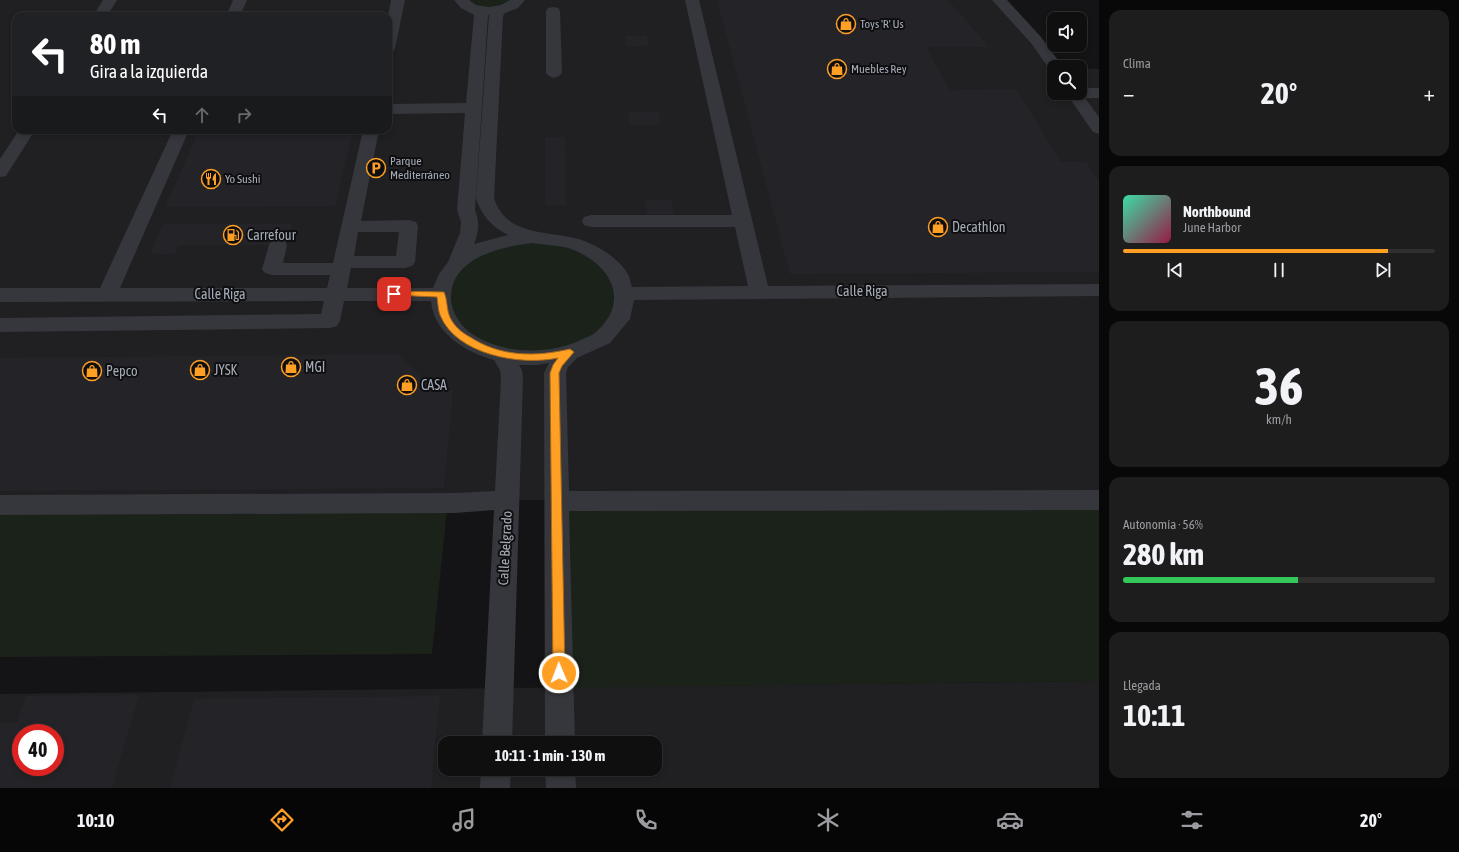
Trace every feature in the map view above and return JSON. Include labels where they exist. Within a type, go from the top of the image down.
[{"type":"street","points":[[102,12],[110,0]]},
{"type":"street","points":[[234,12],[240,0]]},
{"type":"street","points":[[392,29],[398,0]]},
{"type":"street","points":[[461,0],[466,6],[476,9],[499,10],[511,6],[518,0]]},
{"type":"street","points":[[692,0],[759,292]]},
{"type":"street","points":[[1000,0],[1036,40],[1050,60]]},
{"type":"street","points":[[457,264],[470,227],[466,210],[481,17],[481,14],[476,9]]},
{"type":"street","points":[[499,10],[496,16],[485,198],[488,207],[501,223],[510,229],[532,237]]},
{"type":"street","points":[[553,11],[554,73]]},
{"type":"street","points":[[1087,93],[1099,93]]},
{"type":"street","points":[[1079,100],[1099,129]]},
{"type":"street","points":[[392,109],[474,108]]},
{"type":"street","points":[[0,172],[24,134]]},
{"type":"street","points":[[107,295],[179,134]]},
{"type":"street","points":[[0,325],[330,321],[369,134]]},
{"type":"street","points":[[591,221],[743,221]]},
{"type":"street","points":[[278,245],[272,269],[405,262],[409,226],[350,227]]},
{"type":"street","points":[[532,237],[575,243],[600,255],[618,273],[626,294],[622,314],[616,324],[596,342],[570,352],[538,358],[525,358],[502,355],[480,347],[457,333],[449,324],[444,314],[441,294],[449,274],[457,264],[481,248],[512,239],[532,237]]},
{"type":"street","name":"Calle Riga","points":[[626,294],[1099,290]]},
{"type":"street","name":"Calle Riga","points":[[0,295],[441,294]]},
{"type":"street","points":[[560,736],[555,373],[557,365],[570,352]]},
{"type":"street","name":"Calle Belgrado","points":[[497,736],[512,379],[511,370],[502,355]]},
{"type":"street","points":[[0,505],[455,503],[507,500]]},
{"type":"street","points":[[556,501],[1099,500]]},
{"type":"street","points":[[495,788],[496,776]]},
{"type":"street","points":[[560,776],[560,788]]},
{"type":"shaded area","name":"Parque Mediterráneo","points":[[0,0],[999,0],[1048,60],[1047,60],[1047,100],[1087,100],[1087,69],[1099,69],[1099,500],[507,500],[0,505]]},
{"type":"shaded area","points":[[461,0],[518,0],[491,11]]},
{"type":"shaded area","points":[[512,239],[575,243],[623,283],[607,334],[525,358],[457,333],[444,284],[457,264]]},
{"type":"shaded area","points":[[1099,500],[1099,681],[559,688],[556,501]]},
{"type":"shaded area","points":[[447,510],[432,654],[0,657],[0,512]]},
{"type":"shaded area","points":[[1099,681],[1099,788],[0,788],[0,694]]},
{"type":"building","points":[[717,0],[948,0],[989,47],[926,47],[950,90],[1016,89],[1061,162],[1086,162],[1099,182],[1099,272],[790,274]]},
{"type":"building","points":[[625,36],[647,36],[648,46],[626,46]]},
{"type":"building","points":[[628,112],[659,112],[661,125],[630,125]]},
{"type":"building","points":[[197,134],[352,134],[335,206],[165,207]]},
{"type":"building","points":[[545,137],[565,137],[566,205],[545,205]]},
{"type":"building","points":[[645,200],[672,200],[674,214],[647,214]]},
{"type":"building","points":[[163,224],[292,224],[285,245],[178,245],[175,254],[150,254]]},
{"type":"building","points":[[398,354],[420,376],[453,391],[444,488],[0,491],[0,358]]},
{"type":"building","points":[[139,695],[112,788],[0,788],[0,723],[17,723],[26,696]]},
{"type":"building","points":[[440,696],[431,788],[170,788],[194,699]]},
{"type":"place","name":"Toys 'R' Us","points":[[846,24]]},
{"type":"place","name":"Muebles Rey","points":[[837,69]]},
{"type":"place","name":"Parque Mediterráneo","points":[[376,168]]},
{"type":"place","name":"Yo Sushi","points":[[211,179]]},
{"type":"place","name":"Decathlon","points":[[938,227]]},
{"type":"place","name":"Carrefour","points":[[233,235]]},
{"type":"place","name":"MGI","points":[[291,367]]},
{"type":"place","name":"JYSK","points":[[200,370]]},
{"type":"place","name":"Pepco","points":[[92,371]]},
{"type":"place","name":"CASA","points":[[407,385]]},
{"type":"route","points":[[394,294],[441,294],[441,304],[449,324],[467,341],[493,353],[512,357],[538,358],[570,352],[557,365],[555,373],[559,673]]}]
